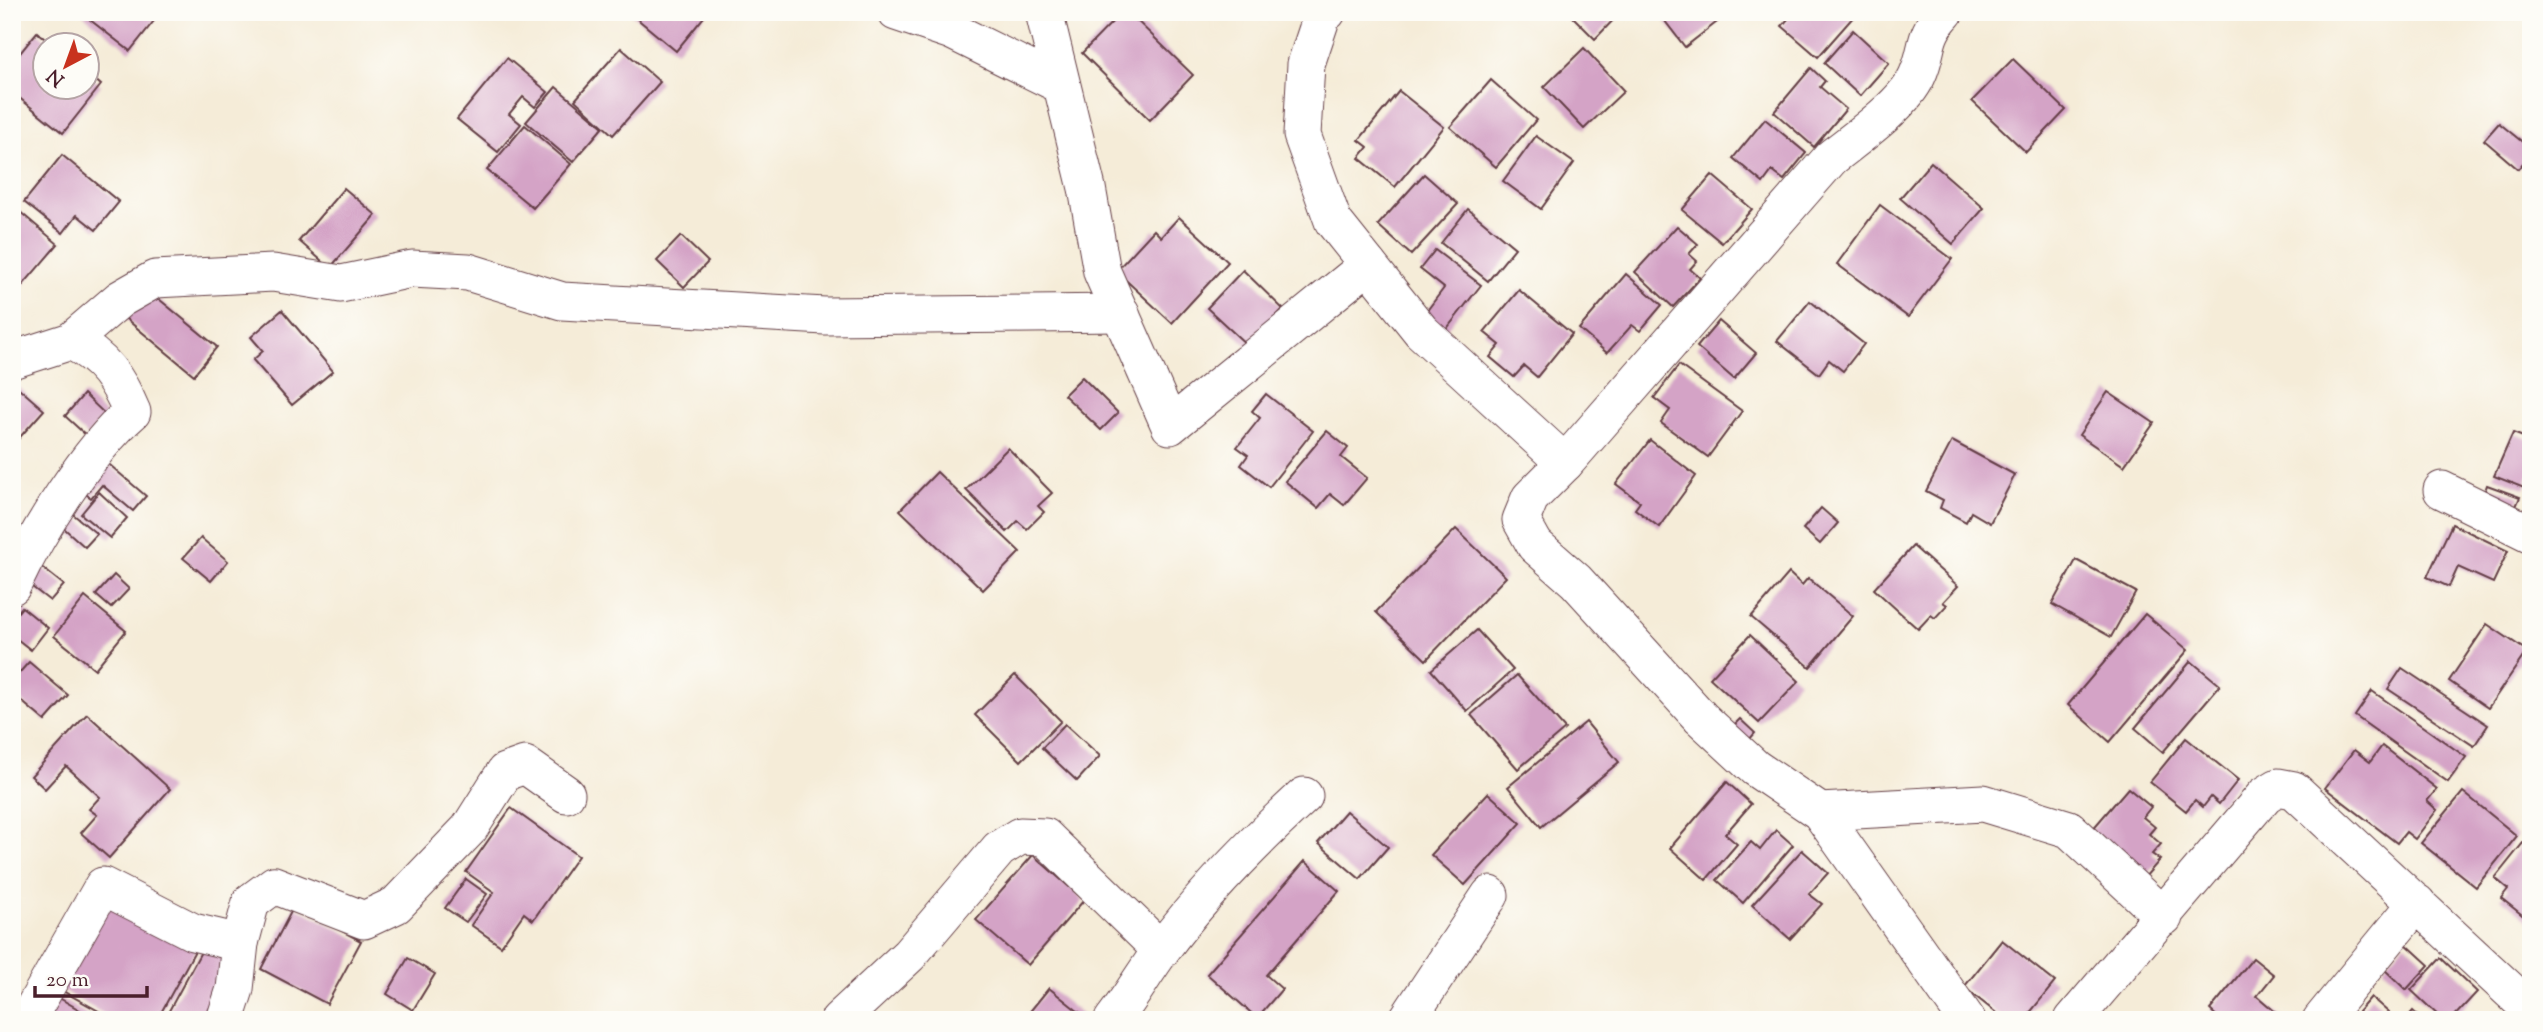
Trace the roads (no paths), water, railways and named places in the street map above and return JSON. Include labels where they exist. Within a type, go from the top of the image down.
[{"type":"street","points":[[897,12],[952,31],[1061,85]]},
{"type":"street","points":[[1044,12],[1087,188],[1102,272],[1170,426],[1368,265]]},
{"type":"street","points":[[1323,13],[1306,64],[1302,135],[1333,221],[1421,331],[1565,463]]},
{"type":"street","points":[[1929,18],[1917,77],[1882,118],[1831,159],[1565,463],[1530,498],[1521,520],[1535,545],[1576,581],[1701,719],[1755,768],[1821,812],[1967,1020]]},
{"type":"street","points":[[12,360],[71,341],[120,299],[155,279],[273,273],[341,284],[412,269],[468,272],[562,302],[825,316],[1121,313]]},
{"type":"street","points":[[12,586],[24,560],[86,465],[116,427],[132,412],[119,380],[88,350],[71,341]]},
{"type":"street","points":[[2442,490],[2531,534]]},
{"type":"street","points":[[225,1020],[235,989],[240,943],[251,902],[274,886],[364,920],[396,905],[469,829],[505,772],[525,765],[566,794]]},
{"type":"street","points":[[2073,1020],[2164,917],[2265,795],[2277,787],[2294,790],[2531,1010]]},
{"type":"street","points":[[1113,1020],[1161,950],[1227,871],[1304,796]]},
{"type":"street","points":[[1821,812],[1983,803],[2045,821],[2069,829],[2164,917]]},
{"type":"street","points":[[839,1020],[909,955],[999,849],[1020,835],[1045,836],[1161,950]]},
{"type":"street","points":[[27,1020],[103,886],[193,932],[240,943]]},
{"type":"street","points":[[1407,1020],[1490,895]]},
{"type":"street","points":[[2321,1020],[2417,902]]}]
